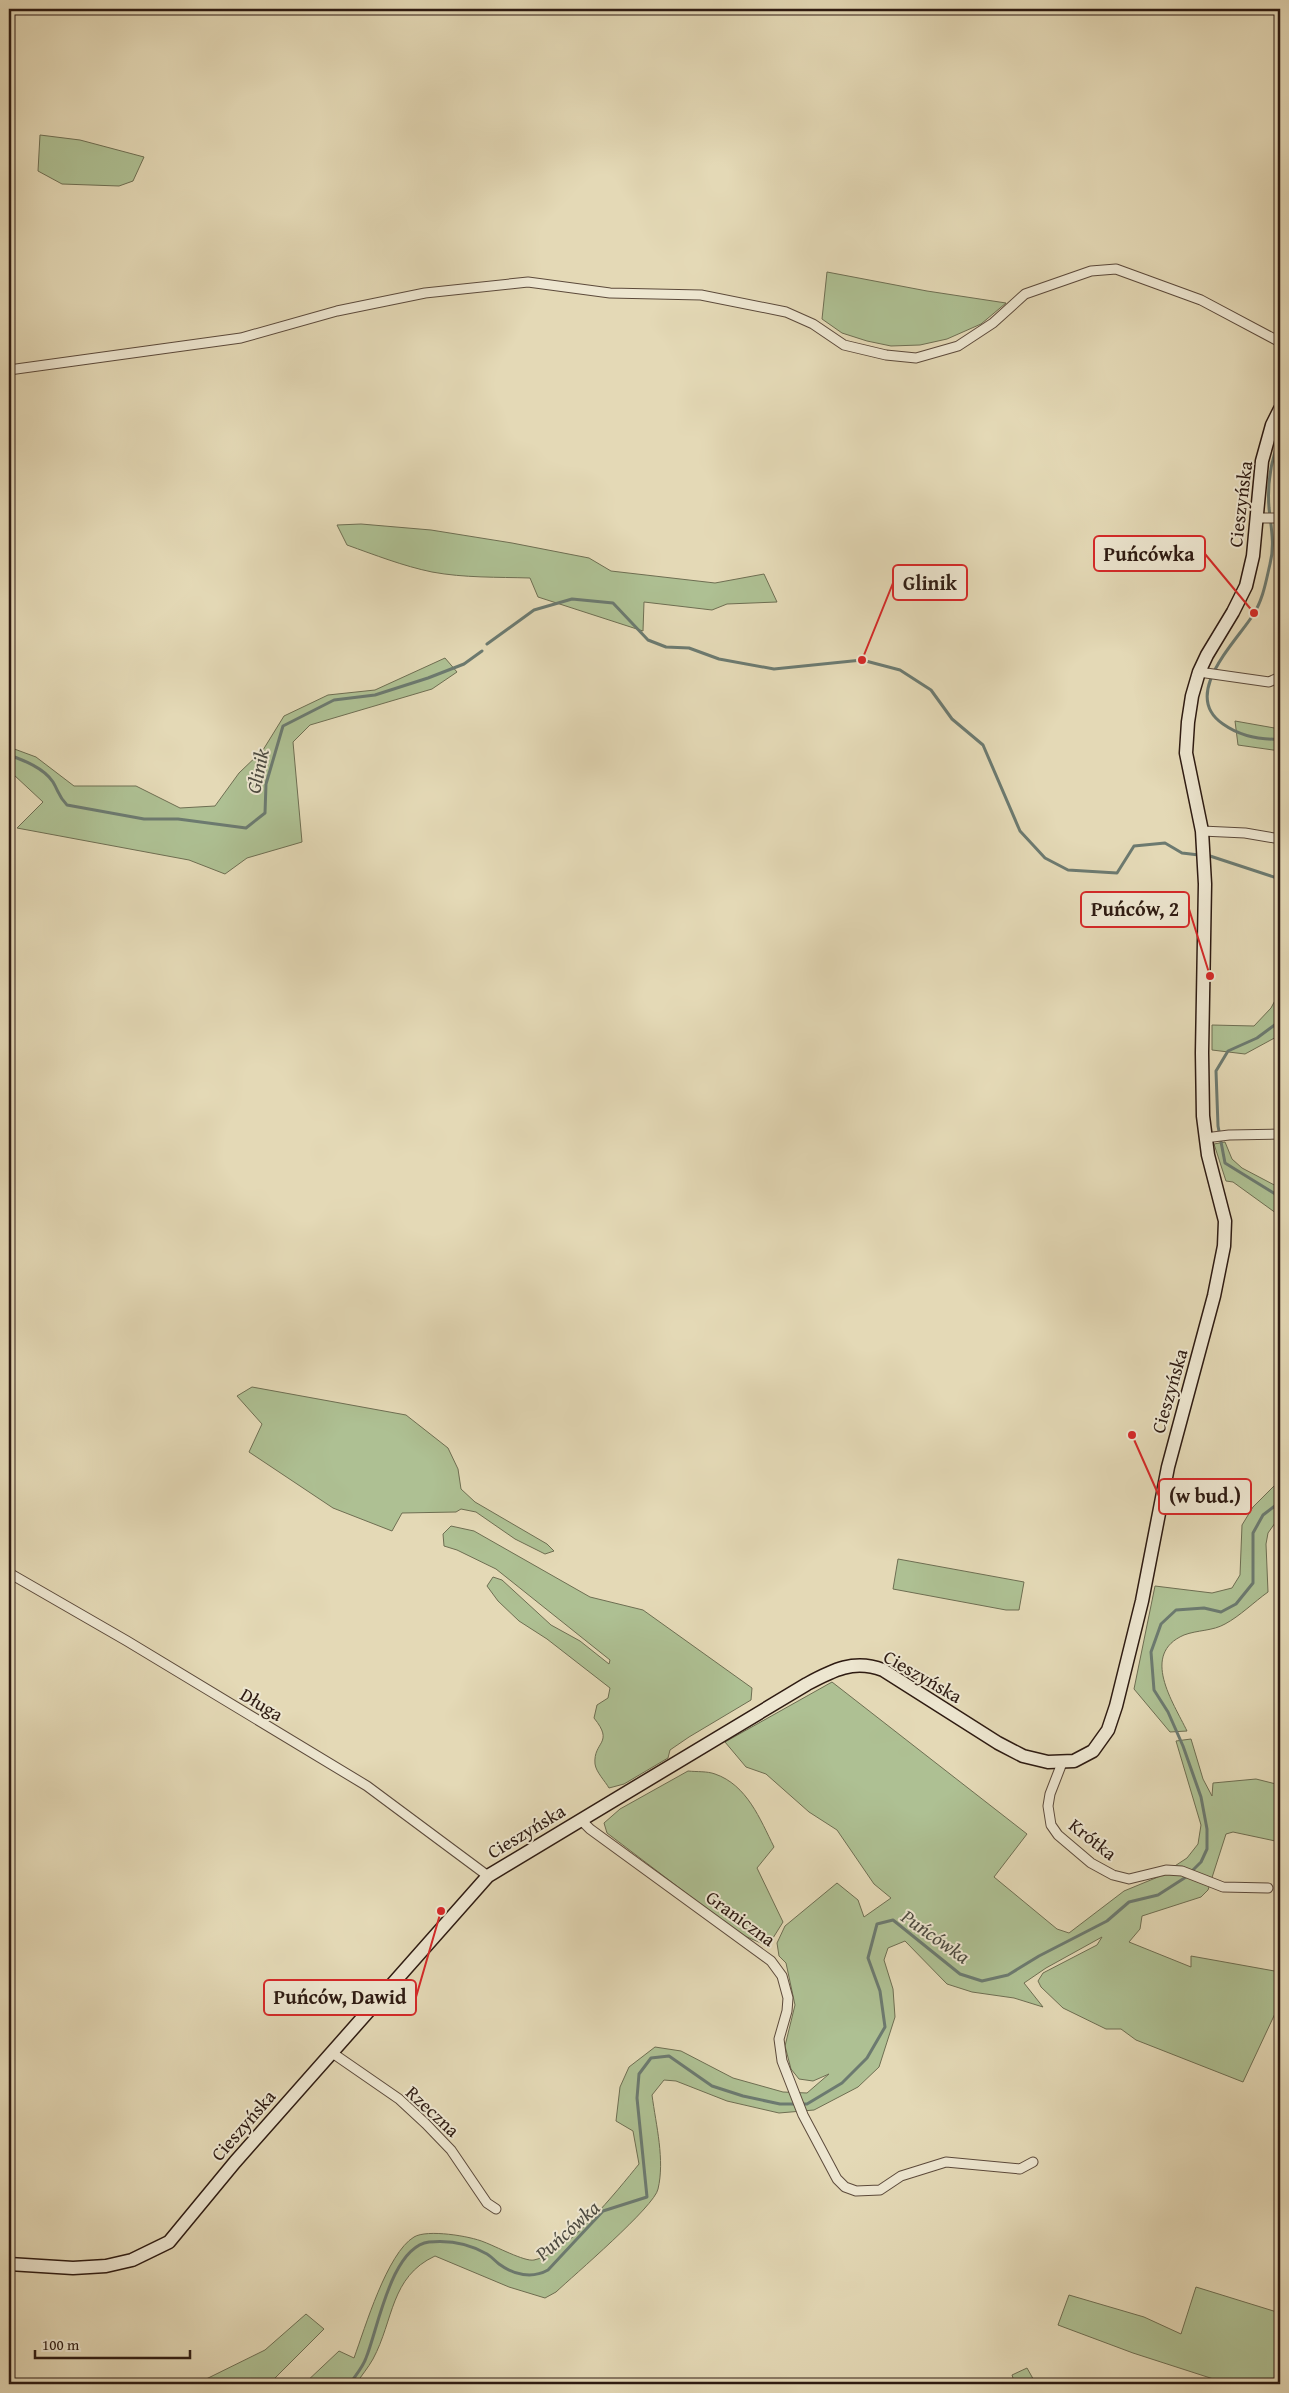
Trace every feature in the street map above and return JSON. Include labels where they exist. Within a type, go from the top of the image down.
[{"type":"street","points":[[9,370],[241,338],[337,311],[425,293],[528,282],[610,293],[701,295],[786,312],[813,324],[844,345],[886,356],[916,358],[958,346],[993,323],[1025,294],[1091,271],[1116,269],[1201,300],[1280,342]]},
{"type":"street","name":"Cieszyńska","points":[[9,2264],[73,2268],[106,2266],[132,2260],[163,2246],[175,2237],[235,2162],[488,1876],[807,1684],[838,1668],[852,1664],[883,1670],[1018,1754],[1035,1760],[1062,1763],[1080,1758],[1093,1750],[1108,1730],[1116,1706],[1142,1601],[1175,1435],[1218,1280],[1224,1246],[1225,1221],[1209,1138],[1202,1053],[1205,884],[1202,831],[1186,753],[1192,696],[1207,655],[1234,612],[1246,586],[1262,518],[1262,461],[1272,425],[1280,409]]},
{"type":"street","points":[[1262,518],[1280,518]]},
{"type":"street","points":[[1202,672],[1218,676],[1269,682],[1280,677]]},
{"type":"street","points":[[1202,831],[1245,833],[1280,839]]},
{"type":"street","points":[[1209,1138],[1229,1135],[1280,1134]]},
{"type":"street","name":"Długa","points":[[9,1573],[127,1641],[368,1786],[488,1876]]},
{"type":"street","name":"Krótka","points":[[1062,1763],[1050,1794],[1048,1806],[1051,1825],[1058,1835],[1091,1863],[1113,1875],[1129,1879],[1166,1870],[1182,1872],[1223,1887],[1268,1888]]},
{"type":"street","name":"Graniczna","points":[[582,1820],[775,1965],[782,1976],[787,1991],[788,2004],[779,2046],[782,2061],[803,2115],[837,2179],[845,2187],[856,2191],[880,2190],[901,2176],[946,2162],[1020,2169],[1033,2162]]},
{"type":"street","name":"Rzeczna","points":[[331,2052],[399,2099],[426,2124],[451,2150],[487,2203],[496,2210]]},
{"type":"green space","points":[[40,135],[80,140],[144,157],[133,181],[119,186],[62,184],[38,171]]},
{"type":"green space","points":[[827,272],[927,291],[1006,303],[981,324],[947,339],[920,345],[891,346],[842,333],[822,319]]},
{"type":"green space","points":[[361,524],[431,530],[512,543],[589,558],[611,571],[715,583],[764,574],[777,602],[727,604],[712,610],[644,602],[643,631],[538,597],[530,578],[469,576],[432,572],[347,545],[337,525]]},
{"type":"green space","points":[[445,658],[457,672],[432,689],[310,725],[293,742],[302,842],[247,858],[225,874],[189,860],[17,828],[43,802],[14,775],[9,774],[9,747],[36,757],[74,786],[136,786],[180,808],[215,806],[239,773],[263,750],[284,716],[328,695],[375,690]]},
{"type":"green space","points":[[1235,721],[1280,729],[1280,751],[1238,745]]},
{"type":"green space","points":[[1280,991],[1280,1035],[1245,1054],[1212,1050],[1212,1025],[1254,1026],[1271,1008]]},
{"type":"green space","points":[[1225,1142],[1232,1159],[1242,1168],[1280,1188],[1280,1216],[1233,1182],[1226,1181],[1214,1144]]},
{"type":"green space","points":[[252,1387],[406,1415],[448,1448],[458,1469],[461,1489],[475,1502],[547,1544],[554,1551],[545,1554],[515,1539],[476,1512],[461,1509],[456,1512],[402,1513],[392,1531],[333,1508],[249,1452],[262,1424],[237,1396]]},
{"type":"green space","points":[[1280,1480],[1280,1516],[1268,1533],[1266,1544],[1268,1592],[1231,1621],[1215,1628],[1184,1635],[1171,1643],[1164,1654],[1162,1666],[1168,1693],[1187,1731],[1170,1732],[1134,1689],[1155,1586],[1212,1593],[1232,1588],[1240,1575],[1242,1525],[1253,1507]]},
{"type":"green space","points":[[451,1526],[474,1531],[590,1597],[643,1610],[752,1688],[751,1700],[670,1750],[668,1758],[624,1784],[609,1788],[595,1764],[595,1756],[602,1742],[603,1733],[594,1718],[597,1705],[608,1698],[610,1688],[547,1639],[519,1621],[498,1601],[487,1586],[493,1577],[502,1580],[551,1625],[580,1641],[609,1664],[610,1660],[496,1569],[457,1550],[444,1546],[443,1534]]},
{"type":"green space","points":[[898,1559],[1024,1582],[1019,1610],[1006,1610],[893,1589]]},
{"type":"green space","points":[[832,1682],[1027,1834],[994,1877],[1057,1929],[1069,1933],[1124,1891],[1158,1877],[1187,1858],[1198,1844],[1201,1825],[1176,1741],[1191,1739],[1203,1779],[1212,1796],[1213,1783],[1256,1779],[1280,1785],[1280,1842],[1233,1832],[1226,1834],[1208,1890],[1201,1897],[1142,1916],[1140,1929],[1129,1942],[1191,1967],[1191,1956],[1280,1972],[1280,2003],[1243,2082],[1136,2040],[1121,2029],[1106,2029],[1063,2008],[1041,1987],[1038,1981],[1043,1973],[1097,1945],[1102,1937],[1046,1968],[1024,1983],[1043,2007],[1014,1998],[972,1992],[947,1984],[905,1941],[888,1948],[884,1960],[893,1989],[895,2017],[879,2067],[858,2087],[814,2110],[779,2113],[727,2101],[676,2081],[664,2080],[652,2095],[658,2130],[661,2166],[658,2189],[653,2198],[629,2225],[556,2292],[545,2298],[509,2287],[435,2256],[420,2265],[409,2275],[395,2301],[373,2359],[356,2384],[304,2384],[339,2351],[354,2358],[386,2274],[404,2246],[414,2237],[438,2233],[459,2236],[478,2240],[517,2256],[534,2260],[547,2255],[561,2246],[591,2220],[639,2164],[633,2131],[616,2121],[620,2087],[629,2067],[655,2047],[681,2051],[733,2078],[783,2092],[807,2093],[829,2074],[813,2081],[799,2079],[791,2069],[785,2046],[795,2005],[786,1963],[779,1956],[777,1943],[785,1926],[837,1883],[858,1900],[864,1917],[891,1898],[874,1884],[837,1830],[809,1812],[766,1774],[746,1767],[725,1742]]},
{"type":"green space","points":[[688,1771],[715,1774],[736,1786],[758,1814],[774,1847],[757,1868],[783,1922],[768,1946],[740,1934],[607,1833],[604,1823],[620,1809]]},
{"type":"green space","points":[[1196,2287],[1280,2313],[1280,2384],[1229,2384],[1133,2353],[1058,2325],[1069,2295],[1144,2317],[1181,2334]]},
{"type":"green space","points":[[306,2314],[324,2329],[269,2384],[196,2384],[265,2350]]},
{"type":"green space","points":[[1027,2368],[1036,2384],[1015,2384],[1012,2375]]},
{"type":"waterway","name":"Puńcówka","points":[[1280,437],[1274,454],[1269,481],[1272,550],[1264,590],[1253,615],[1215,669],[1209,684],[1207,699],[1211,712],[1223,724],[1236,732],[1265,739],[1280,739]]},
{"type":"waterway","name":"Glinik","points":[[487,644],[534,610],[572,599],[613,603],[648,640],[666,647],[689,648],[719,659],[774,669],[862,660],[900,670],[931,690],[952,719],[983,745],[1020,831],[1045,858],[1068,870],[1117,873],[1134,846],[1165,843],[1182,853],[1199,855]]},
{"type":"waterway","name":"Glinik","points":[[9,755],[27,762],[49,777],[67,805],[144,819],[178,819],[246,828],[265,813],[266,784],[283,726],[334,700],[375,695],[428,678],[464,664],[482,651]]},
{"type":"waterway","name":"Glinik","points":[[1210,856],[1280,879]]},
{"type":"waterway","name":"Puńcówka","points":[[1280,1021],[1257,1038],[1228,1051],[1216,1071],[1218,1126],[1225,1163],[1280,1197]]},
{"type":"waterway","name":"Puńcówka","points":[[350,2384],[365,2361],[381,2310],[396,2273],[405,2258],[416,2247],[429,2242],[459,2244],[487,2254],[511,2271],[529,2275],[542,2273],[548,2270],[603,2211],[647,2197],[637,2098],[639,2074],[651,2058],[669,2056],[712,2086],[743,2096],[780,2104],[807,2104],[842,2083],[867,2058],[885,2027],[880,1991],[868,1958],[877,1924],[893,1920],[960,1974],[982,1981],[1008,1975],[1039,1956],[1107,1921],[1129,1902],[1158,1895],[1186,1877],[1201,1862],[1207,1849],[1207,1829],[1201,1797],[1183,1746],[1168,1712],[1154,1690],[1151,1652],[1161,1624],[1176,1610],[1204,1608],[1221,1612],[1236,1604],[1253,1583],[1253,1533],[1263,1515],[1280,1502]]},
{"type":"place","name":"Puńcówka","points":[[1254,613]]},
{"type":"place","name":"Glinik","points":[[862,660]]},
{"type":"place","name":"Puńców, 2","points":[[1210,976]]},
{"type":"place","name":"(w bud.)","points":[[1132,1435]]},
{"type":"place","name":"Puńców, Dawid","points":[[441,1911]]}]
